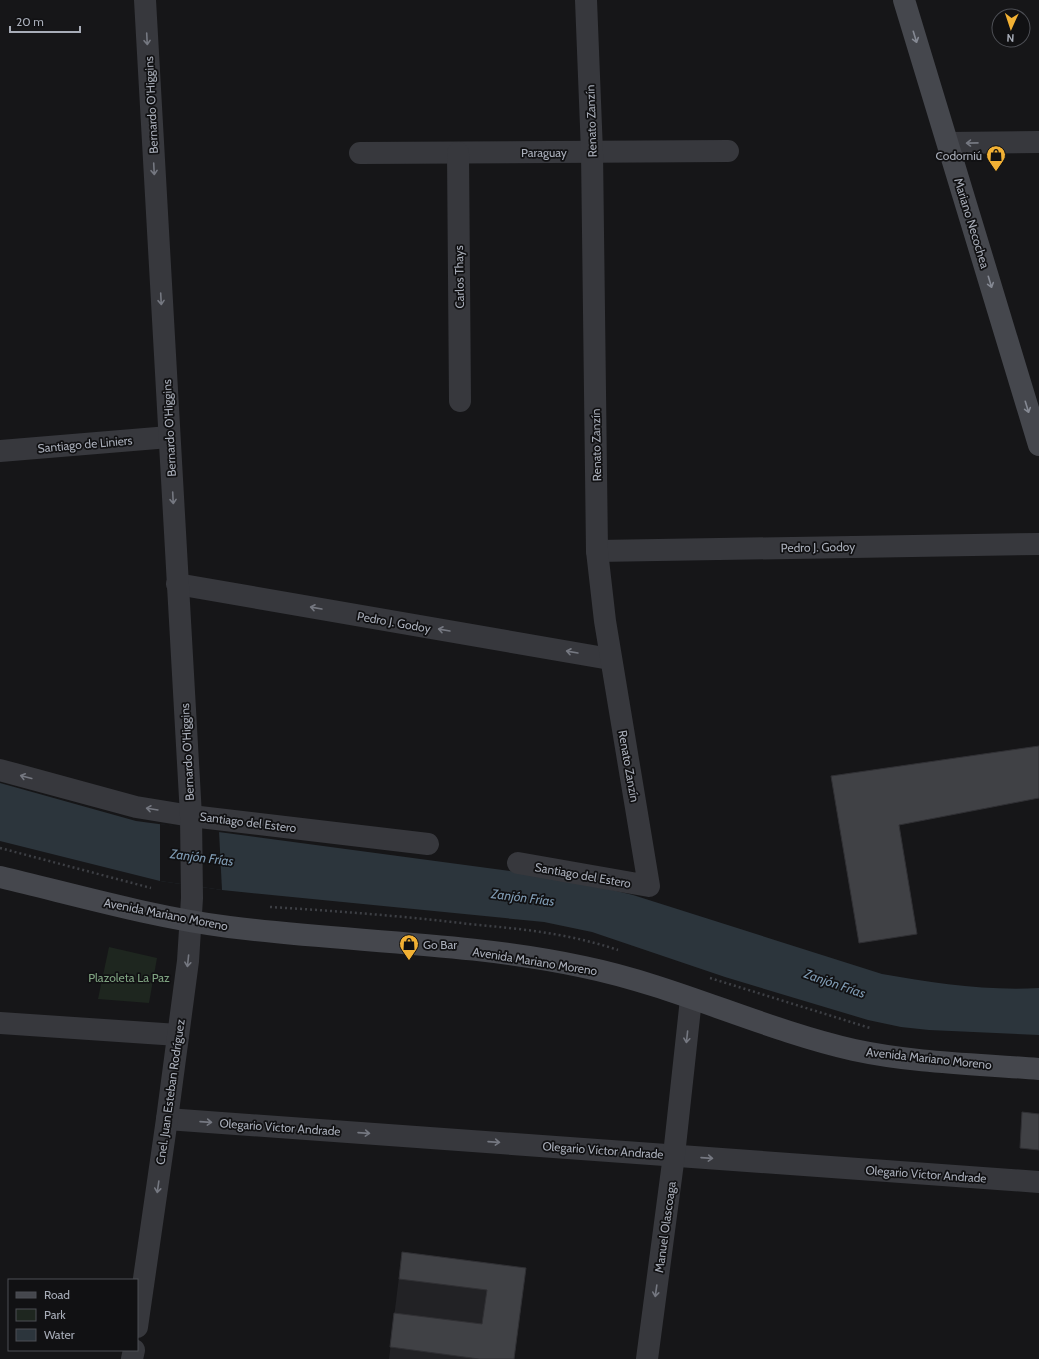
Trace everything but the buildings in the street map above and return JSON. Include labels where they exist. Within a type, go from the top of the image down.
[{"type":"main road","name":"Mariano Necochea","points":[[904,0],[1039,445]]},
{"type":"main road","name":"Avenida Mariano Moreno","points":[[0,877],[192,922],[312,936],[470,950],[547,960],[585,967],[692,998],[817,1040],[855,1050],[894,1057],[1039,1069]]},
{"type":"street","name":"Bernardo O'Higgins","points":[[145,0],[192,856]]},
{"type":"street","name":"Renato Zanzín","points":[[586,0],[592,152],[597,551],[610,659],[649,886]]},
{"type":"street","points":[[948,144],[1039,142]]},
{"type":"street","name":"Paraguay","points":[[360,153],[728,151]]},
{"type":"street","name":"Carlos Thays","points":[[458,153],[460,401]]},
{"type":"street","name":"Santiago de Liniers","points":[[0,451],[169,437]]},
{"type":"street","name":"Pedro J. Godoy","points":[[597,551],[1039,544]]},
{"type":"street","name":"Pedro J. Godoy","points":[[177,584],[610,659]]},
{"type":"street","name":"Santiago del Estero","points":[[0,770],[191,822],[428,844]]},
{"type":"street","name":"Cnel. Juan Esteban Rodríguez","points":[[138,1320],[167,1119],[192,922],[192,856]]},
{"type":"street","name":"Santiago del Estero","points":[[518,863],[649,886]]},
{"type":"street","name":"Manuel Olascoaga","points":[[647,1359],[674,1155],[692,998]]},
{"type":"street","points":[[0,1023],[178,1035]]},
{"type":"street","name":"Olegario Víctor Andrade","points":[[167,1119],[1039,1182]]},
{"type":"shaded area","points":[[402,1252],[526,1268],[514,1359],[389,1359]]},
{"type":"green space","name":"Plazoleta La Paz","points":[[109,947],[157,958],[149,1003],[98,999]]},
{"type":"water","name":"Zanjón Frías","points":[[0,783],[136,821],[524,873],[596,886],[633,895],[882,974],[940,983],[979,987],[1019,989],[1039,988],[1039,1035],[929,1030],[901,1027],[868,1020],[725,977],[592,932],[544,922],[222,890],[160,881],[0,841]]},
{"type":"pier","points":[[160,824],[219,831],[222,890],[160,881]]},
{"type":"place","name":"Codorniú","points":[[996,172]]},
{"type":"place","name":"Go Bar","points":[[409,961]]}]
